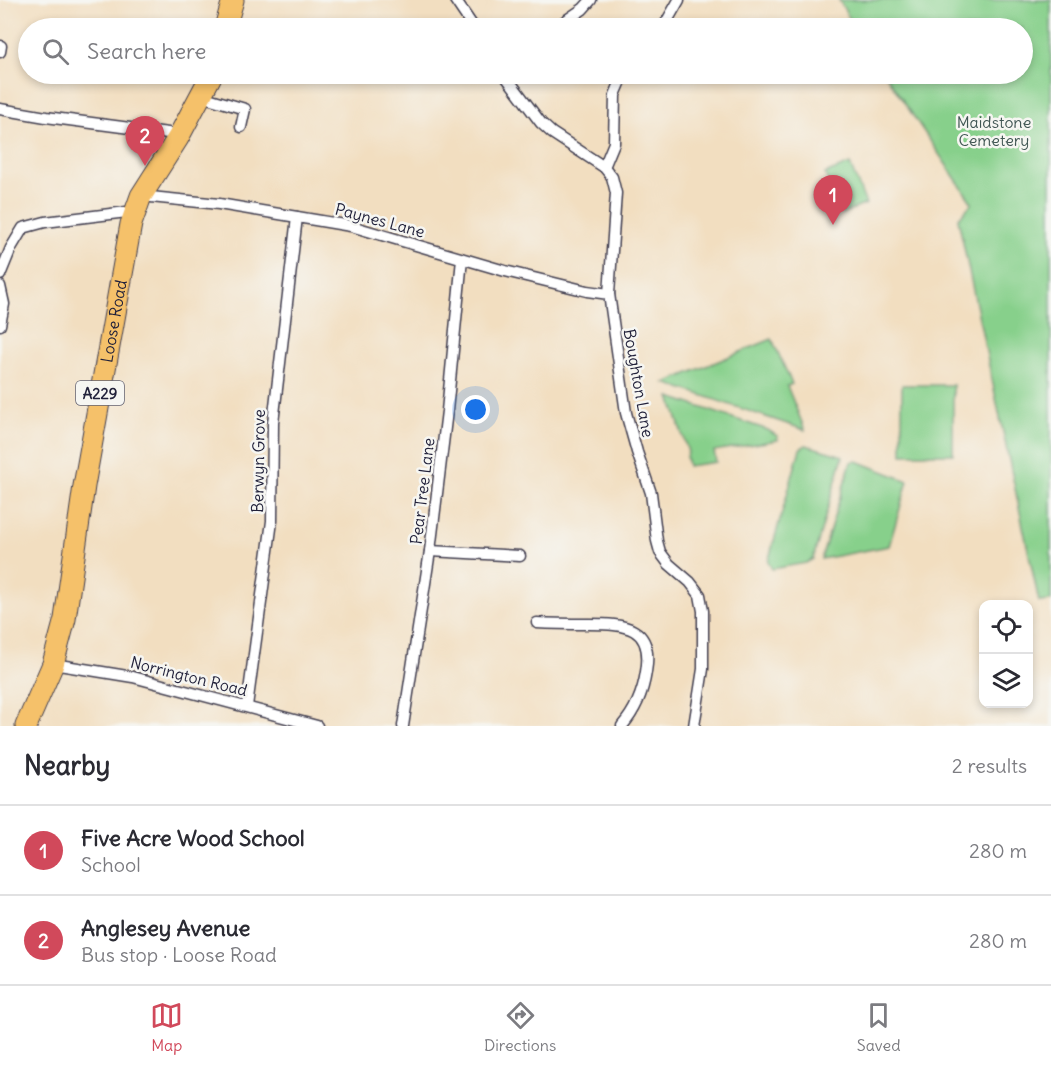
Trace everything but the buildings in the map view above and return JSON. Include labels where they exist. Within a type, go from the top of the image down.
[{"type":"highway","points":[[228,18],[233,0]]},
{"type":"highway","name":"Loose Road","points":[[26,726],[53,664],[65,619],[91,444],[121,270],[138,203],[178,138],[207,84]]},
{"type":"street","points":[[455,0],[467,18]]},
{"type":"street","points":[[570,18],[591,0]]},
{"type":"street","points":[[669,18],[679,0]]},
{"type":"street","points":[[512,84],[541,123],[552,133],[604,167],[614,143],[615,95],[620,84]]},
{"type":"street","points":[[201,96],[245,109],[241,127]]},
{"type":"street","points":[[0,109],[168,133],[178,138]]},
{"type":"street","name":"Boughton Lane","points":[[604,167],[612,177],[616,193],[609,294],[624,403],[636,452],[651,493],[660,552],[669,564],[690,582],[700,596],[703,611],[703,669],[694,726]]},
{"type":"street","name":"Paynes Lane","points":[[0,275],[11,248],[23,228],[138,203],[219,204],[351,226],[540,280],[609,294]]},
{"type":"street","name":"Berwyn Grove","points":[[247,706],[272,521],[274,412],[297,217]]},
{"type":"street","name":"Pear Tree Lane","points":[[403,726],[430,551],[462,259]]},
{"type":"street","points":[[0,286],[4,304],[0,325]]},
{"type":"street","points":[[430,551],[520,556]]},
{"type":"street","points":[[537,623],[617,624],[633,630],[645,641],[648,662],[644,687],[630,717],[622,726]]},
{"type":"street","name":"Norrington Road","points":[[53,664],[133,676],[317,726]]},
{"type":"green space","name":"Maidstone Cemetery","points":[[839,0],[1051,0],[1051,601],[1039,602],[958,219],[972,203],[892,84],[1033,84],[1033,18],[849,18]]},
{"type":"green space","points":[[850,164],[866,204],[842,214],[825,174]]},
{"type":"green space","points":[[772,339],[792,384],[787,386],[805,430],[665,383]]},
{"type":"green space","points":[[902,385],[953,385],[953,454],[902,454]]},
{"type":"green space","points":[[670,397],[768,430],[777,436],[778,440],[714,451],[716,462],[688,466],[686,456],[688,452]]},
{"type":"green space","points":[[806,445],[843,456],[813,559],[806,563],[772,569],[768,562],[800,449]]},
{"type":"green space","points":[[857,461],[908,481],[889,546],[821,559],[851,462]]},
{"type":"place","name":"Anglesey Avenue","points":[[145,166]]},
{"type":"place","name":"Five Acre Wood School","points":[[833,225]]}]
